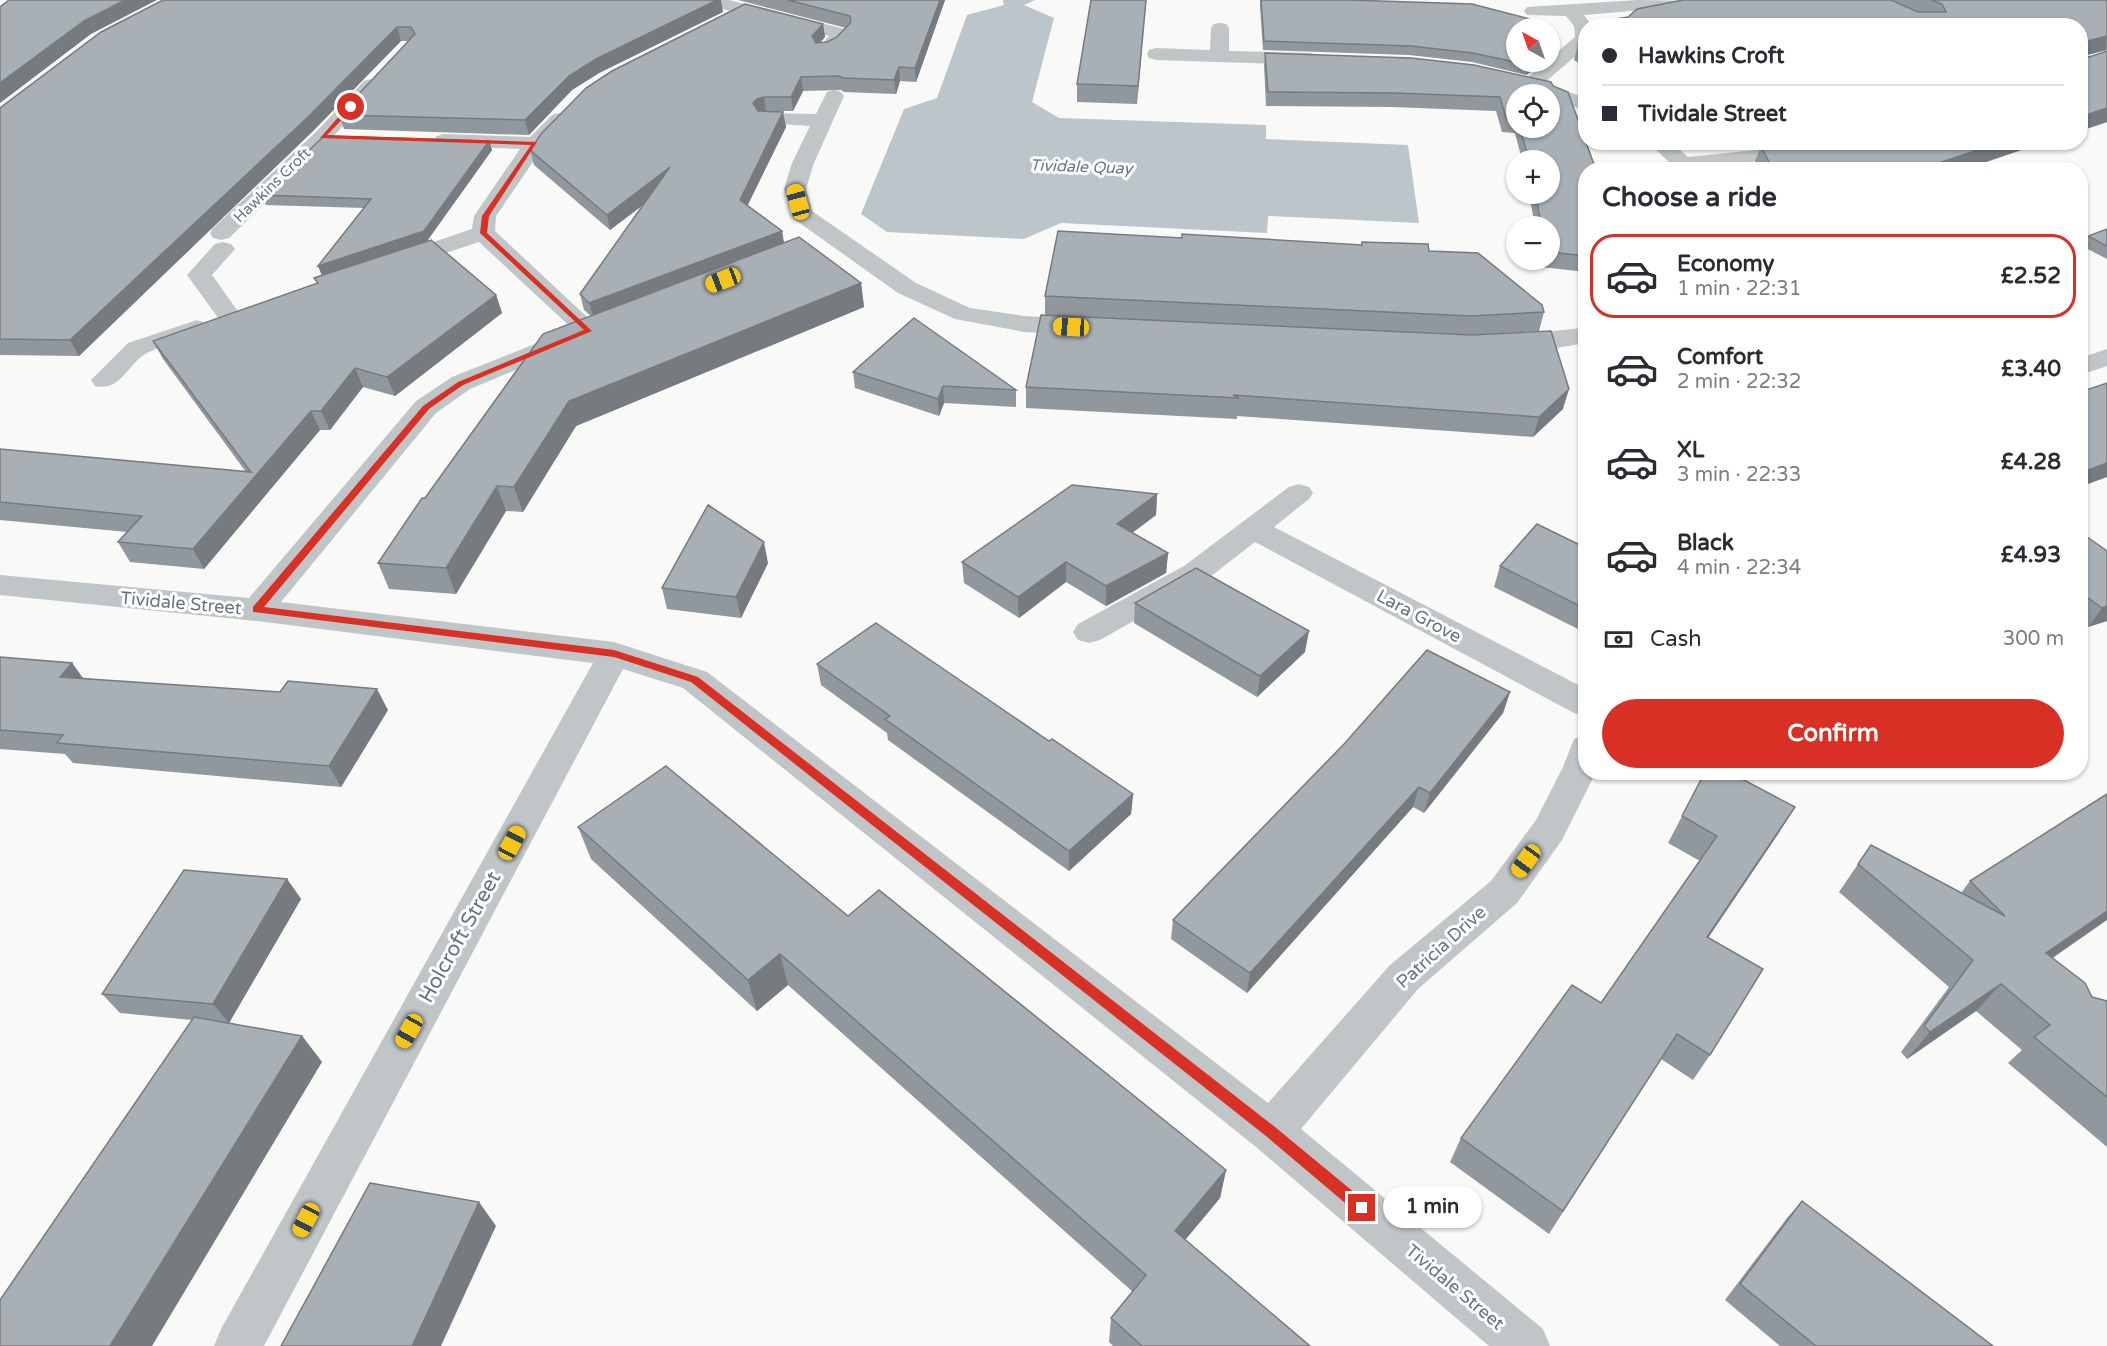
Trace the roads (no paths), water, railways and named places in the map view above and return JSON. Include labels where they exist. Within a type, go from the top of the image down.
[{"type":"street","points":[[708,0],[842,34],[825,50]]},
{"type":"street","points":[[1533,11],[1570,11],[1689,0]]},
{"type":"street","points":[[712,26],[744,10]]},
{"type":"street","points":[[1570,11],[1578,20]]},
{"type":"street","points":[[1219,56],[1220,28]]},
{"type":"street","points":[[1511,80],[1531,84],[1578,44]]},
{"type":"street","points":[[1156,54],[1333,60]]},
{"type":"street","name":"Hawkins Croft","points":[[105,380],[137,348],[241,313],[199,275],[222,241],[384,71]]},
{"type":"street","points":[[1560,95],[1578,102]]},
{"type":"street","points":[[834,96],[803,163],[795,189],[802,214],[823,242],[907,288],[964,314],[1024,324],[1107,328]]},
{"type":"street","points":[[483,233],[485,216],[535,143],[573,104]]},
{"type":"street","points":[[766,119],[822,120]]},
{"type":"street","name":"Hawkins Croft","points":[[322,137],[346,137]]},
{"type":"street","points":[[429,140],[535,143]]},
{"type":"street","points":[[1668,150],[1682,162]]},
{"type":"street","points":[[1720,162],[1758,156],[1778,150]]},
{"type":"street","points":[[373,270],[483,233]]},
{"type":"street","points":[[257,610],[426,407],[461,383],[600,327],[483,233]]},
{"type":"street","points":[[1490,344],[1558,340],[1578,336]]},
{"type":"street","points":[[2088,364],[2107,357]]},
{"type":"street","points":[[1089,632],[1195,573],[1299,493]]},
{"type":"street","name":"Lara Grove","points":[[1253,529],[1578,700]]},
{"type":"street","name":"Tividale Street","points":[[0,585],[257,610],[614,654],[695,680],[1271,1131],[1526,1346]]},
{"type":"street","name":"Holcroft Street","points":[[238,1346],[614,654]]},
{"type":"street","name":"Patricia Drive","points":[[1271,1131],[1404,977],[1503,892],[1549,830],[1578,773]]},
{"type":"water","name":"Tividale Quay","points":[[1003,0],[1035,0],[1024,5],[1054,18],[1032,102],[1059,118],[1266,125],[1266,139],[1408,145],[1419,223],[1268,216],[1267,233],[1061,223],[1024,239],[887,232],[861,214],[904,109],[937,98],[967,15],[1004,5]]}]
